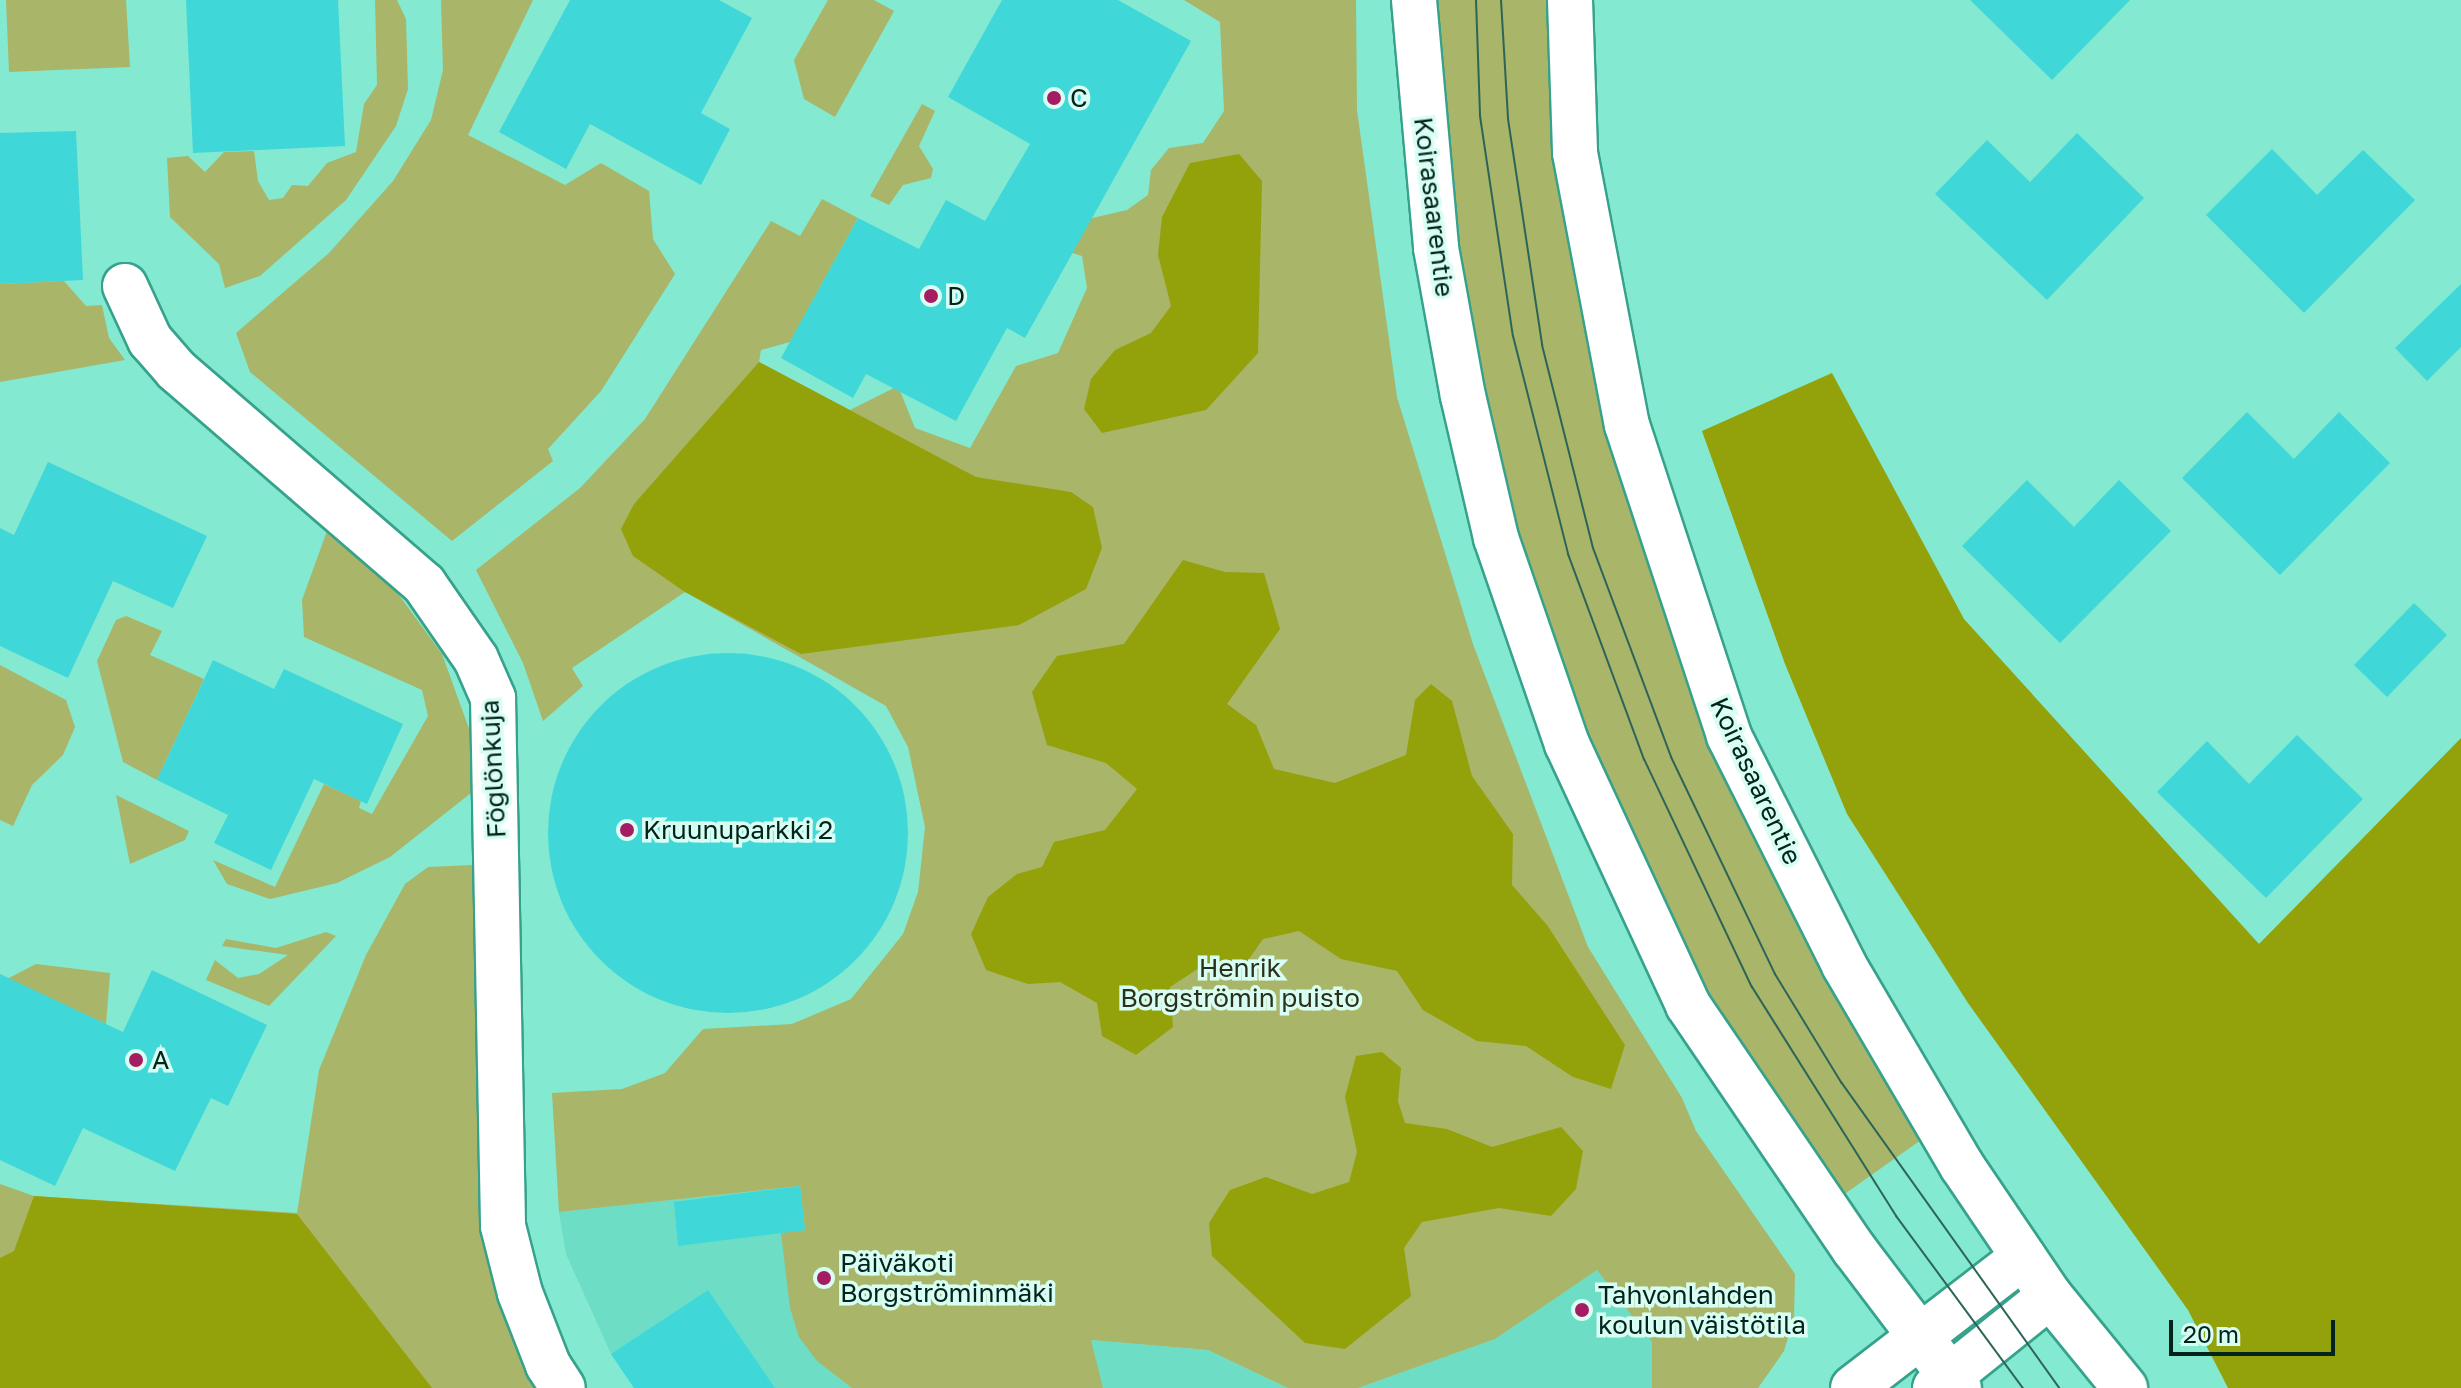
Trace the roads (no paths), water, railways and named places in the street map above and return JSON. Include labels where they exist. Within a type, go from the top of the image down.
[{"type":"street","name":"Koirasaarentie","points":[[1414,0],[1436,248],[1463,396],[1496,538],[1567,744],[1688,1005],[1920,1336],[1948,1384]]},
{"type":"street","name":"Koirasaarentie","points":[[1570,0],[1575,153],[1627,425],[1729,736],[1844,965],[1962,1166],[2050,1296],[2125,1388]]},
{"type":"street","name":"Föglönkuja","points":[[125,286],[150,340],[176,370],[424,584],[476,659],[493,698],[503,1226],[531,1322],[563,1388]]},
{"type":"street","points":[[1853,1388],[2023,1257]]},
{"type":"street","points":[[1948,1384],[2050,1296]]},
{"type":"tram line","points":[[1476,0],[1480,116],[1513,336],[1568,554],[1644,759],[1752,987],[1896,1216],[2023,1388]]},
{"type":"tram line","points":[[1501,0],[1508,119],[1542,345],[1593,548],[1671,757],[1775,974],[1841,1082],[2059,1388]]},
{"type":"place","name":"C","points":[[1054,98]]},
{"type":"place","name":"D","points":[[931,296]]},
{"type":"place","name":"Kruunuparkki 2","points":[[627,830]]},
{"type":"place","name":"A","points":[[136,1060]]},
{"type":"place","name":"Päiväkoti Borgströminmäki","points":[[824,1278]]},
{"type":"place","name":"Tahvonlahden koulun väistötila","points":[[1582,1310]]},
{"type":"park label","name":"Henrik Borgströmin puisto","points":[[1240,983]]}]
